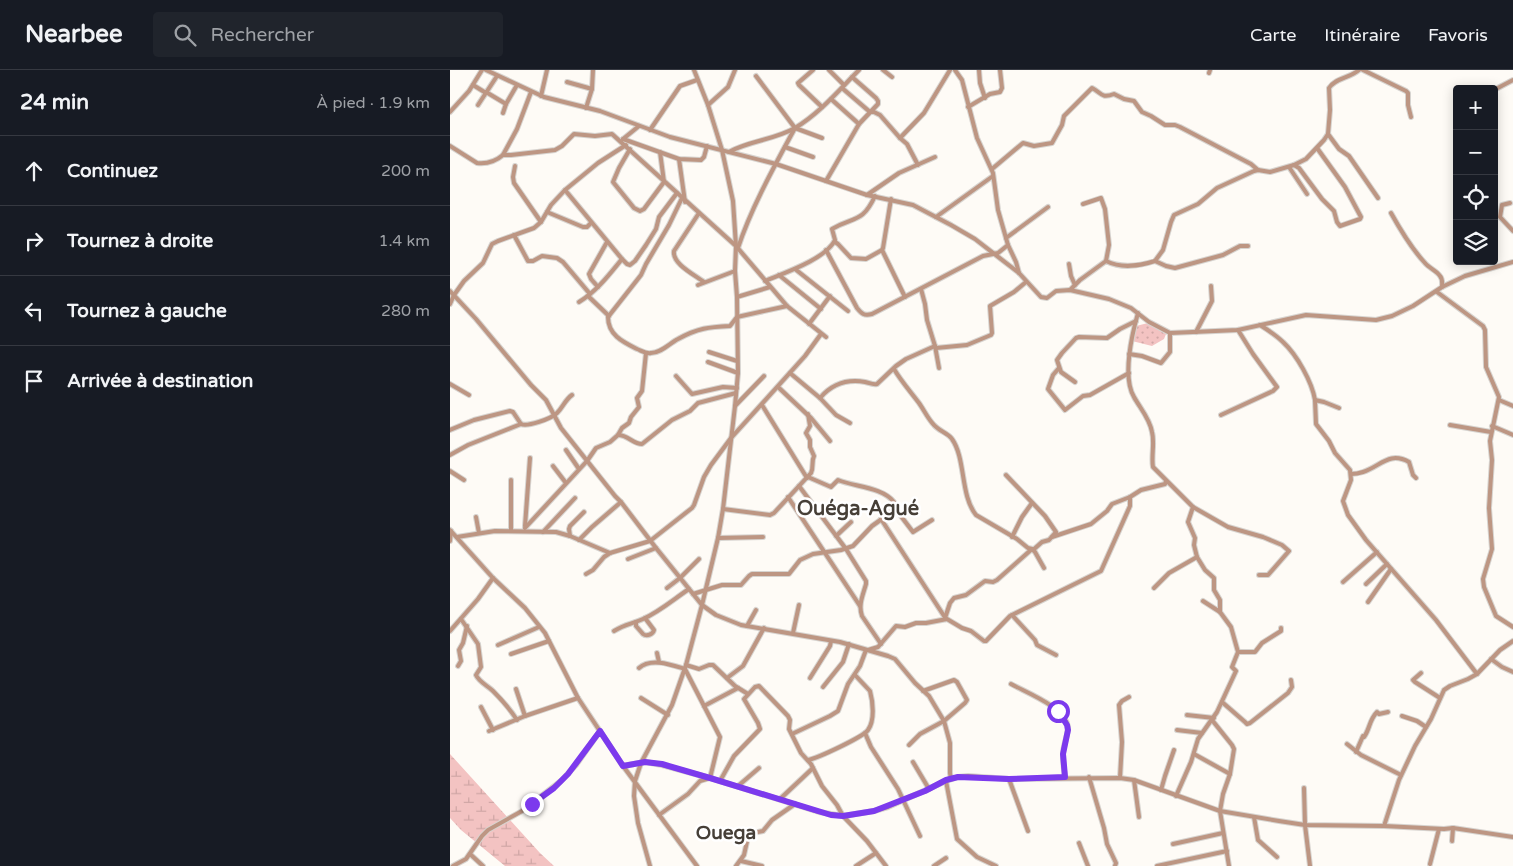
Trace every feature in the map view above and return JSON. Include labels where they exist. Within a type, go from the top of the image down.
[{"type":"street","points":[[450,112],[473,85],[482,70]]},
{"type":"street","points":[[486,70],[541,96],[586,108],[650,130],[776,164],[867,195],[913,205],[984,245],[1019,273],[1043,298],[1047,298],[1056,291],[1070,290],[1115,300],[1131,308],[1156,327],[1170,333],[1238,330],[1306,316],[1366,320],[1383,319],[1413,306],[1465,276],[1513,262]]},
{"type":"street","points":[[541,96],[547,70]]},
{"type":"street","points":[[586,108],[592,89],[593,70]]},
{"type":"street","points":[[650,866],[638,823],[634,796],[635,781],[641,763],[668,714],[686,667],[706,590],[723,509],[738,373],[735,271],[737,247],[733,201],[722,150],[694,70]]},
{"type":"street","points":[[708,106],[728,87],[735,70]]},
{"type":"street","points":[[812,70],[798,83],[822,107]]},
{"type":"street","points":[[829,70],[870,112],[880,115],[909,146],[918,165]]},
{"type":"street","points":[[729,152],[738,147],[775,137],[795,128],[831,99],[859,70]]},
{"type":"street","points":[[883,70],[892,77]]},
{"type":"street","points":[[900,138],[924,114],[950,70]]},
{"type":"street","points":[[955,70],[962,80],[979,144],[992,169],[998,210],[1008,245],[1019,273]]},
{"type":"street","points":[[979,70],[980,84],[985,98]]},
{"type":"street","points":[[968,107],[990,94],[1002,90],[1000,70]]},
{"type":"street","points":[[992,169],[1023,143],[1034,146],[1052,143],[1062,125],[1064,116],[1092,88],[1103,96],[1107,97],[1114,94],[1134,101],[1142,112],[1165,126],[1175,125],[1180,127],[1251,164],[1258,170],[1270,172],[1289,168],[1304,161],[1328,134],[1330,85],[1359,70]]},
{"type":"street","points":[[1363,70],[1406,90],[1411,117]]},
{"type":"street","points":[[478,105],[497,76]]},
{"type":"street","points":[[756,76],[795,128],[822,138]]},
{"type":"street","points":[[826,181],[859,124],[878,104],[878,101],[852,77]]},
{"type":"street","points":[[650,130],[680,86],[697,80]]},
{"type":"street","points":[[1498,88],[1513,80]]},
{"type":"street","points":[[566,82],[592,89]]},
{"type":"street","points":[[473,85],[506,104]]},
{"type":"street","points":[[503,113],[517,85]]},
{"type":"street","points":[[450,146],[477,163],[495,161],[502,155],[517,129],[530,92]]},
{"type":"street","points":[[831,99],[859,124]]},
{"type":"street","points":[[622,140],[639,126]]},
{"type":"street","points":[[737,247],[795,128]]},
{"type":"street","points":[[502,155],[555,150],[574,134],[595,136],[612,134],[622,140],[679,159],[701,160],[704,157],[706,146]]},
{"type":"street","points":[[1328,134],[1339,150],[1349,156],[1378,198]]},
{"type":"street","points":[[622,140],[664,182],[737,247],[787,306],[826,338]]},
{"type":"street","points":[[450,304],[464,281],[483,263],[492,244],[532,230],[565,190],[584,174],[626,146]]},
{"type":"street","points":[[785,148],[813,157]]},
{"type":"street","points":[[1294,166],[1299,168],[1324,202],[1334,211],[1340,226],[1360,219],[1361,217],[1345,187],[1317,148]]},
{"type":"street","points":[[630,149],[613,182],[634,208],[640,211],[642,211],[664,182],[660,152]]},
{"type":"street","points":[[867,195],[899,173],[935,157]]},
{"type":"street","points":[[679,159],[684,200],[641,275],[607,318],[614,334],[618,339],[646,353],[656,352],[702,328],[730,326],[737,317],[787,306]]},
{"type":"street","points":[[515,166],[514,183],[540,222]]},
{"type":"street","points":[[1289,168],[1307,194]]},
{"type":"street","points":[[1155,261],[1163,250],[1174,215],[1198,204],[1217,188],[1258,170]]},
{"type":"street","points":[[936,217],[994,176]]},
{"type":"street","points":[[565,190],[622,259],[630,265],[635,261],[653,235],[659,217],[677,193]]},
{"type":"street","points":[[874,196],[869,208],[860,217],[832,229],[835,242],[851,258],[866,259],[882,250]]},
{"type":"street","points":[[891,199],[882,250],[905,297]]},
{"type":"street","points":[[1070,290],[1106,261],[1109,245],[1102,199],[1083,204]]},
{"type":"street","points":[[1510,203],[1502,205],[1500,219],[1513,231]]},
{"type":"street","points":[[1006,238],[1048,207]]},
{"type":"street","points":[[547,212],[583,227],[587,227],[591,223]]},
{"type":"street","points":[[699,213],[673,255],[689,273],[704,282]]},
{"type":"street","points":[[1391,213],[1417,254],[1427,266],[1440,275],[1442,288]]},
{"type":"street","points":[[514,235],[528,261],[533,261],[542,256],[560,260],[609,316]]},
{"type":"street","points":[[598,286],[591,279],[590,274],[608,242]]},
{"type":"street","points":[[765,281],[795,269],[826,250],[835,242]]},
{"type":"street","points":[[983,256],[985,251],[984,245]]},
{"type":"street","points":[[826,250],[857,308],[862,314],[866,315],[872,314],[983,256],[995,254],[1008,245]]},
{"type":"street","points":[[1106,261],[1112,264],[1131,267],[1155,261],[1175,268],[1224,254],[1242,245],[1248,246]]},
{"type":"street","points":[[579,302],[598,286],[622,259]]},
{"type":"street","points":[[1069,264],[1075,285]]},
{"type":"street","points":[[795,269],[848,311]]},
{"type":"street","points":[[698,285],[735,271]]},
{"type":"street","points":[[779,275],[821,309]]},
{"type":"street","points":[[820,398],[827,390],[844,382],[877,384],[906,359],[935,347],[967,345],[991,336],[990,306],[1014,292],[1026,282]]},
{"type":"street","points":[[1196,332],[1212,302],[1211,286]]},
{"type":"street","points":[[737,297],[770,288]]},
{"type":"street","points":[[921,289],[939,368]]},
{"type":"street","points":[[450,291],[546,400],[561,428],[702,605],[721,618],[747,626],[849,644],[895,659],[932,700],[944,721],[950,743],[951,779]]},
{"type":"street","points":[[1437,292],[1483,326],[1485,330],[1486,367],[1498,393],[1499,400],[1491,432],[1492,460],[1489,508],[1492,549],[1483,579],[1484,587],[1496,616],[1513,628]]},
{"type":"street","points":[[809,324],[830,296]]},
{"type":"street","points":[[1138,313],[1130,341],[1129,373],[1132,396],[1149,422],[1152,432],[1153,467],[1194,507],[1228,527],[1263,537],[1282,545],[1289,551],[1268,575],[1258,575]]},
{"type":"street","points":[[1075,382],[1061,372],[1058,358],[1077,337],[1108,338],[1136,321]]},
{"type":"street","points":[[1260,325],[1287,346],[1310,381],[1315,400],[1316,424],[1350,470],[1351,480],[1342,501],[1358,529],[1436,620],[1477,674]]},
{"type":"street","points":[[1221,415],[1274,391],[1277,387],[1238,330]]},
{"type":"street","points":[[1129,354],[1142,356],[1161,363],[1170,352],[1170,333]]},
{"type":"street","points":[[586,574],[593,570],[604,557],[650,541],[692,508],[704,477],[731,438],[778,388],[821,334]]},
{"type":"street","points":[[709,352],[737,361]]},
{"type":"street","points":[[525,529],[587,461],[596,448],[609,442],[618,435],[622,428],[630,423],[631,417],[639,407],[637,398],[642,391],[646,353]]},
{"type":"street","points":[[708,362],[738,373]]},
{"type":"street","points":[[1059,368],[1053,375],[1048,389],[1065,410],[1083,396],[1090,395],[1129,373]]},
{"type":"street","points":[[894,369],[929,420],[935,427],[952,438],[959,458],[964,484],[976,515],[1028,548],[1033,549],[1044,568]]},
{"type":"street","points":[[790,373],[820,398],[836,415],[850,423]]},
{"type":"street","points":[[676,376],[692,394],[727,386],[737,388]]},
{"type":"street","points":[[735,406],[764,376]]},
{"type":"street","points":[[450,384],[469,394]]},
{"type":"street","points":[[778,388],[808,414],[830,441]]},
{"type":"street","points":[[618,435],[623,435],[638,444],[642,444],[672,420],[690,411],[698,403],[736,393]]},
{"type":"street","points":[[450,455],[468,445],[520,424],[524,426],[530,425],[554,416],[572,395]]},
{"type":"street","points":[[1315,400],[1339,408]]},
{"type":"street","points":[[1499,400],[1513,406]]},
{"type":"street","points":[[762,405],[807,477],[831,487],[838,480],[870,489],[890,498],[894,502],[894,507],[913,532],[932,520]]},
{"type":"street","points":[[450,430],[462,424],[510,411],[513,412],[520,424]]},
{"type":"street","points":[[723,509],[770,515],[799,486],[813,468],[812,461],[814,456],[810,447],[810,440],[806,434],[810,426],[808,414]]},
{"type":"street","points":[[1450,425],[1491,432]]},
{"type":"street","points":[[1492,426],[1513,435]]},
{"type":"street","points":[[566,450],[579,470]]},
{"type":"street","points":[[525,529],[530,458]]},
{"type":"street","points":[[1351,474],[1364,472],[1385,460],[1402,458],[1409,462],[1413,475],[1416,478]]},
{"type":"street","points":[[552,466],[566,483]]},
{"type":"street","points":[[450,471],[464,480]]},
{"type":"street","points":[[945,618],[950,603],[954,598],[966,594],[985,581],[997,580],[1042,542],[1050,540],[1056,532],[1045,516],[1006,474]]},
{"type":"street","points":[[1052,537],[1091,524],[1107,511],[1112,504],[1130,497],[1141,490],[1165,484],[1164,479]]},
{"type":"street","points":[[511,480],[512,530]]},
{"type":"street","points":[[799,486],[846,549],[866,581],[860,606]]},
{"type":"street","points":[[788,497],[826,552],[860,606],[862,616],[881,644]]},
{"type":"street","points":[[881,519],[945,618],[970,631],[985,642],[1007,618],[1101,571],[1130,506],[1130,497]]},
{"type":"street","points":[[542,532],[575,498]]},
{"type":"street","points":[[579,540],[621,502]]},
{"type":"street","points":[[1012,537],[1022,517],[1032,503]]},
{"type":"street","points":[[693,594],[726,585],[741,585],[752,574],[788,574],[800,560],[817,553],[846,549],[855,544],[872,526],[892,511],[894,507]]},
{"type":"street","points":[[1194,507],[1188,522],[1195,538],[1194,545],[1197,557],[1205,570],[1214,578],[1214,590],[1220,600],[1220,612]]},
{"type":"street","points":[[570,536],[568,529],[584,512]]},
{"type":"street","points":[[476,517],[479,533]]},
{"type":"street","points":[[836,536],[852,522]]},
{"type":"street","points":[[457,537],[525,529],[556,532],[570,536],[610,554]]},
{"type":"street","points":[[451,530],[493,578],[526,608],[540,627],[550,641],[578,698],[623,766],[696,866]]},
{"type":"street","points":[[450,541],[451,530]]},
{"type":"street","points":[[718,538],[763,537]]},
{"type":"street","points":[[628,559],[656,548]]},
{"type":"street","points":[[1343,582],[1377,552]]},
{"type":"street","points":[[1154,588],[1169,573],[1197,557]]},
{"type":"street","points":[[667,588],[699,559]]},
{"type":"street","points":[[1366,584],[1387,564]]},
{"type":"street","points":[[1368,602],[1391,569]]},
{"type":"street","points":[[450,631],[478,599],[493,578]]},
{"type":"street","points":[[614,631],[621,626],[636,622],[661,609],[689,589]]},
{"type":"street","points":[[1176,796],[1194,754],[1196,743],[1213,719],[1236,671],[1232,667],[1238,652],[1231,627],[1220,612],[1203,601]]},
{"type":"street","points":[[793,633],[800,605]]},
{"type":"street","points":[[747,626],[756,610]]},
{"type":"street","points":[[1012,615],[1035,640],[1037,645],[1056,655]]},
{"type":"street","points":[[866,650],[876,648],[881,644],[896,626],[905,628],[916,622],[926,623],[945,618]]},
{"type":"street","points":[[461,619],[478,644],[481,668],[476,674],[477,678],[493,690],[510,709],[516,720]]},
{"type":"street","points":[[636,622],[636,626],[645,635],[651,634],[654,629],[643,619]]},
{"type":"street","points":[[640,630],[643,619]]},
{"type":"street","points":[[458,666],[461,661],[459,650],[463,643],[466,626]]},
{"type":"street","points":[[498,646],[540,627]]},
{"type":"street","points":[[726,678],[743,666],[764,628]]},
{"type":"street","points":[[1238,652],[1255,652],[1262,643],[1281,631],[1281,628]]},
{"type":"street","points":[[512,654],[550,641]]},
{"type":"street","points":[[810,678],[830,646],[831,641]]},
{"type":"street","points":[[1384,826],[1401,775],[1440,698],[1447,688],[1477,674],[1504,646],[1513,641]]},
{"type":"street","points":[[824,687],[843,662],[849,644]]},
{"type":"street","points":[[792,734],[836,712],[866,650]]},
{"type":"street","points":[[657,653],[659,662]]},
{"type":"street","points":[[1491,660],[1502,668],[1513,672]]},
{"type":"street","points":[[639,668],[645,664],[659,662],[699,669],[711,665],[715,666],[726,678],[748,694]]},
{"type":"street","points":[[686,667],[720,737],[710,778]]},
{"type":"street","points":[[1421,672],[1413,680],[1414,682],[1440,698]]},
{"type":"street","points":[[808,760],[841,747],[869,729],[872,717],[870,691],[855,675]]},
{"type":"street","points":[[909,745],[920,734],[944,721],[966,701],[966,696],[954,680],[923,691]]},
{"type":"street","points":[[1222,702],[1248,724],[1288,693],[1292,687],[1291,680]]},
{"type":"street","points":[[1011,684],[1051,706],[1064,719],[1068,730],[1063,754],[1065,777]]},
{"type":"street","points":[[720,781],[734,756],[760,728],[744,700],[748,694],[759,686],[788,716],[790,720],[789,729],[800,753],[808,760],[822,786],[843,816],[886,866]]},
{"type":"street","points":[[704,706],[738,688]]},
{"type":"street","points":[[516,689],[525,716]]},
{"type":"street","points":[[1120,778],[1122,747],[1119,704],[1129,697]]},
{"type":"street","points":[[481,707],[491,730],[578,698]]},
{"type":"street","points":[[640,698],[668,714]]},
{"type":"street","points":[[1356,752],[1363,736],[1368,732],[1370,720],[1376,712],[1379,714],[1388,712]]},
{"type":"street","points":[[1187,715],[1213,719],[1234,749],[1230,774],[1223,794],[1220,811],[1229,866]]},
{"type":"street","points":[[1402,716],[1413,719],[1426,727]]},
{"type":"street","points":[[1177,730],[1202,733]]},
{"type":"street","points":[[453,866],[470,854],[488,830],[522,812],[561,781],[576,765],[600,731]]},
{"type":"street","points":[[865,733],[871,747],[893,778],[920,836]]},
{"type":"street","points":[[1347,744],[1356,752],[1401,775]]},
{"type":"street","points":[[1161,790],[1174,750]]},
{"type":"street","points":[[1194,754],[1230,774]]},
{"type":"street","points":[[623,766],[650,762],[662,764],[831,815],[843,816],[874,811],[930,789],[946,780],[968,776],[1009,779],[1089,777],[1134,780],[1220,811],[1305,825],[1454,828],[1513,836]]},
{"type":"street","points":[[912,762],[930,789]]},
{"type":"street","points":[[738,786],[759,768]]},
{"type":"street","points":[[780,799],[813,768]]},
{"type":"street","points":[[1089,777],[1107,844],[1116,863],[1115,866]]},
{"type":"street","points":[[659,815],[688,794],[700,782],[710,778]]},
{"type":"street","points":[[1009,779],[1028,831]]},
{"type":"street","points":[[946,780],[956,839],[977,857],[996,866]]},
{"type":"street","points":[[1134,780],[1139,817]]},
{"type":"street","points":[[1304,788],[1305,825],[1310,866]]},
{"type":"street","points":[[736,866],[744,855],[748,837],[763,831],[772,820],[795,804]]},
{"type":"street","points":[[1254,817],[1257,836],[1260,842],[1278,857]]},
{"type":"street","points":[[1452,841],[1454,828]]},
{"type":"street","points":[[1430,864],[1439,829]]},
{"type":"street","points":[[1173,844],[1223,833]]},
{"type":"street","points":[[1080,843],[1088,866]]},
{"type":"street","points":[[1157,866],[1227,851]]},
{"type":"street","points":[[856,866],[876,853]]},
{"type":"street","points":[[470,854],[483,866]]},
{"type":"street","points":[[934,866],[946,858]]},
{"type":"street","points":[[741,861],[762,866]]},
{"type":"green space","points":[[1148,323],[1166,334],[1164,339],[1152,346],[1132,341],[1136,326]]},
{"type":"green space","points":[[450,754],[554,866],[505,866],[461,830],[450,818]]},
{"type":"district","name":"Ouéga-Agué","points":[[858,509]]},
{"type":"district","name":"Ouega","points":[[726,833]]},
{"type":"route","points":[[532,804],[554,788],[568,774],[600,731],[623,766],[645,762],[656,763],[831,815],[860,814],[888,806],[946,780],[958,777],[1009,779],[1065,777],[1063,754],[1068,730],[1064,719],[1058,711]]}]
